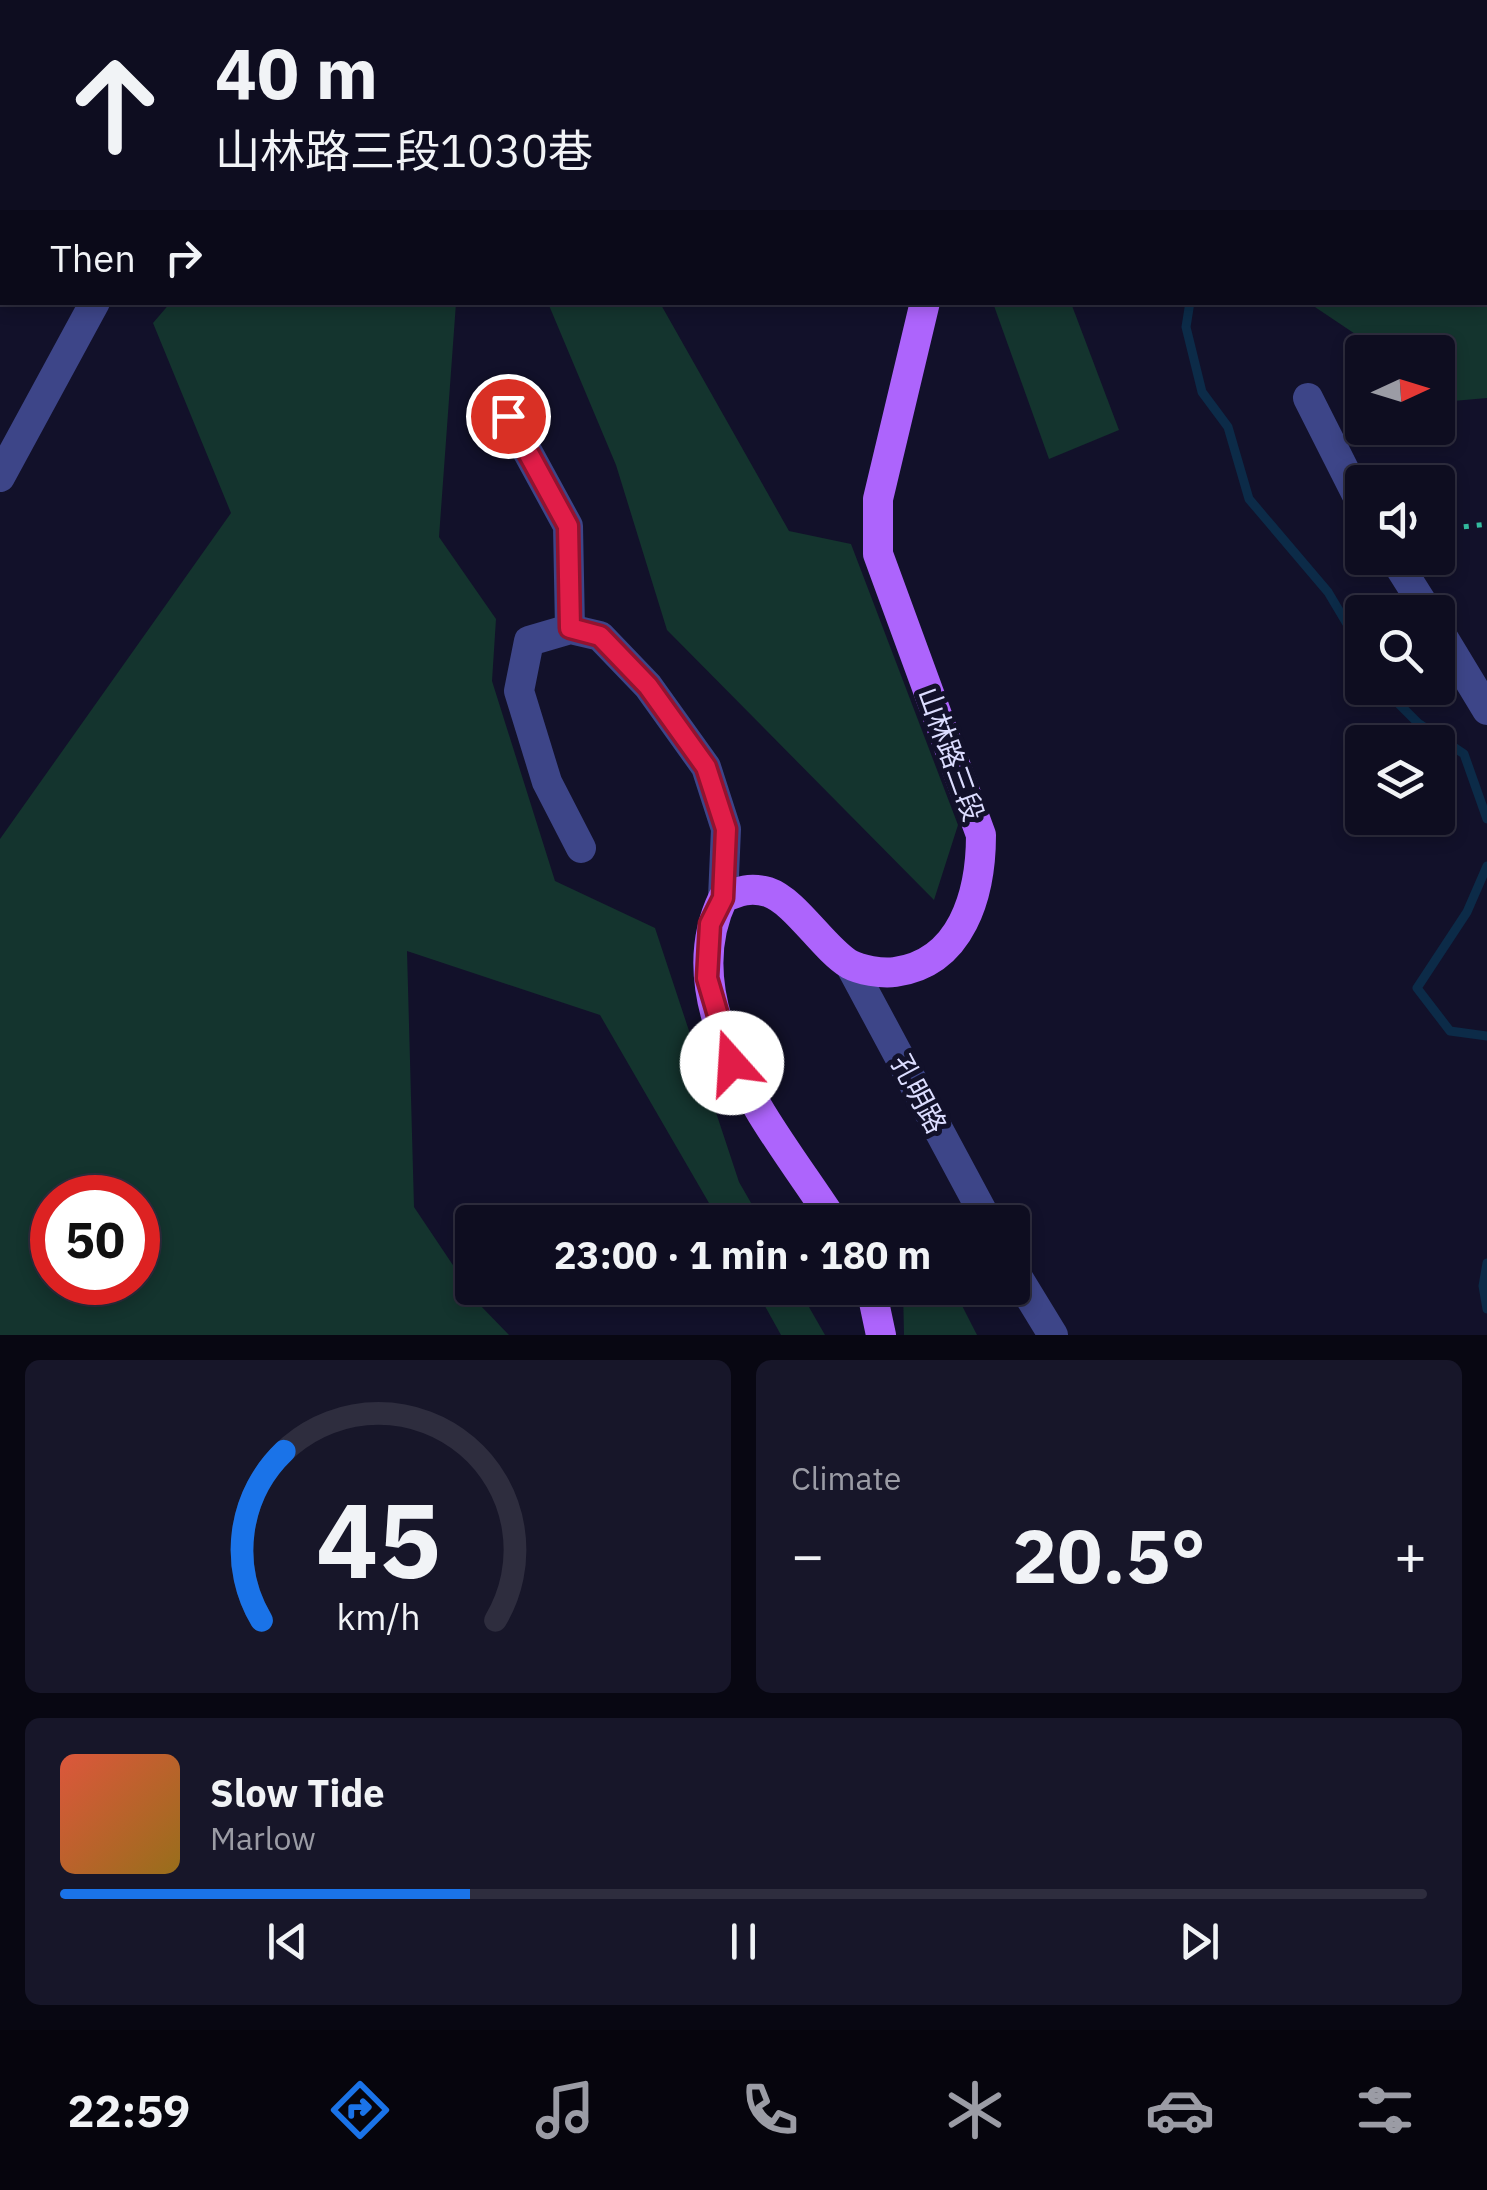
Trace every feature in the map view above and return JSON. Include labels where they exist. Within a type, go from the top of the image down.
[{"type":"main road","name":"山林路三段","points":[[850,964],[886,973],[918,969],[949,945],[969,911],[981,873],[981,836],[878,554],[878,499],[924,305]]},
{"type":"main road","points":[[823,1205],[732,1063],[707,978],[710,924],[723,898],[744,889],[772,893],[850,964]]},
{"type":"main road","points":[[875,1305],[881,1335]]},
{"type":"street","points":[[0,477],[93,305]]},
{"type":"street","points":[[1308,398],[1345,471]]},
{"type":"street","points":[[508,416],[568,526],[570,628]]},
{"type":"street","points":[[581,848],[547,782],[519,691],[529,642],[570,628],[600,636],[648,686],[706,767],[726,829],[723,898]]},
{"type":"street","points":[[1455,657],[1487,710]]},
{"type":"street","name":"孔明路","points":[[850,964],[979,1205]]},
{"type":"street","points":[[1030,1297],[1053,1335]]},
{"type":"path","points":[[1455,528],[1487,524]]},
{"type":"green space","points":[[168,305],[456,305],[439,537],[496,619],[492,681],[555,881],[655,928],[739,1182],[752,1205],[710,1205],[600,1015],[407,951],[414,1207],[455,1268],[455,1305],[480,1305],[509,1335],[0,1335],[0,839],[231,513],[153,323]]},
{"type":"green space","points":[[549,305],[661,305],[789,531],[851,544],[958,825],[934,900],[667,630],[616,465]]},
{"type":"green space","points":[[994,305],[1072,305],[1119,430],[1049,459]]},
{"type":"green space","points":[[1312,305],[1487,305],[1487,398],[1455,401],[1455,335],[1357,335]]},
{"type":"green space","points":[[764,1305],[808,1305],[825,1335],[781,1335]]},
{"type":"green space","points":[[903,1305],[962,1305],[977,1335],[904,1335]]},
{"type":"waterway","points":[[1190,305],[1186,327],[1202,392],[1228,427],[1249,499],[1328,592],[1345,620]]},
{"type":"waterway","points":[[1400,705],[1418,723],[1464,754],[1487,819]]},
{"type":"waterway","points":[[1487,866],[1467,912],[1417,988],[1450,1031],[1487,1036]]},
{"type":"waterway","points":[[1487,1263],[1483,1286],[1487,1309]]},
{"type":"route","points":[[508,416],[568,526],[570,628],[600,636],[648,686],[706,767],[726,829],[723,898],[710,924],[707,978],[732,1063]]}]
